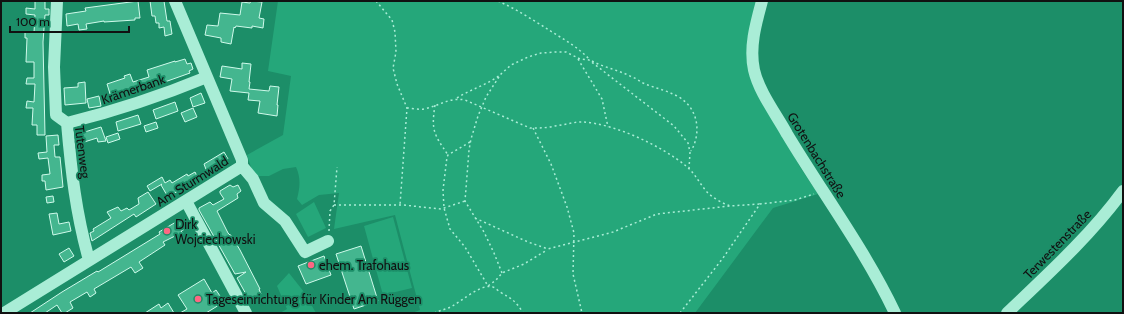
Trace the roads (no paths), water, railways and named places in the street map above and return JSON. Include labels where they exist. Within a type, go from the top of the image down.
[{"type":"street","name":"Tutenweg","points":[[57,1],[54,67],[56,115],[67,123],[74,195],[82,237],[89,260]]},
{"type":"street","name":"Am Sturmwald","points":[[4,313],[242,166],[242,160],[175,1]]},
{"type":"street","name":"Grotenbachstraße","points":[[762,1],[753,45],[752,58],[756,76],[766,97],[883,288],[895,313]]},
{"type":"street","name":"Krämerbank","points":[[67,123],[136,104],[207,77]]},
{"type":"street","points":[[242,166],[253,179],[264,203],[285,221],[304,252],[328,241]]},
{"type":"street","name":"Terwestenstraße","points":[[1007,313],[1080,242],[1105,214],[1123,190]]},
{"type":"street","points":[[186,200],[246,313]]},
{"type":"place","name":"Dirk Wojciechowski","points":[[167,231]]},
{"type":"place","name":"ehem. Trafohaus","points":[[311,265]]},
{"type":"place","name":"Tageseinrichtung für Kinder Am Rüggen","points":[[198,299]]}]
